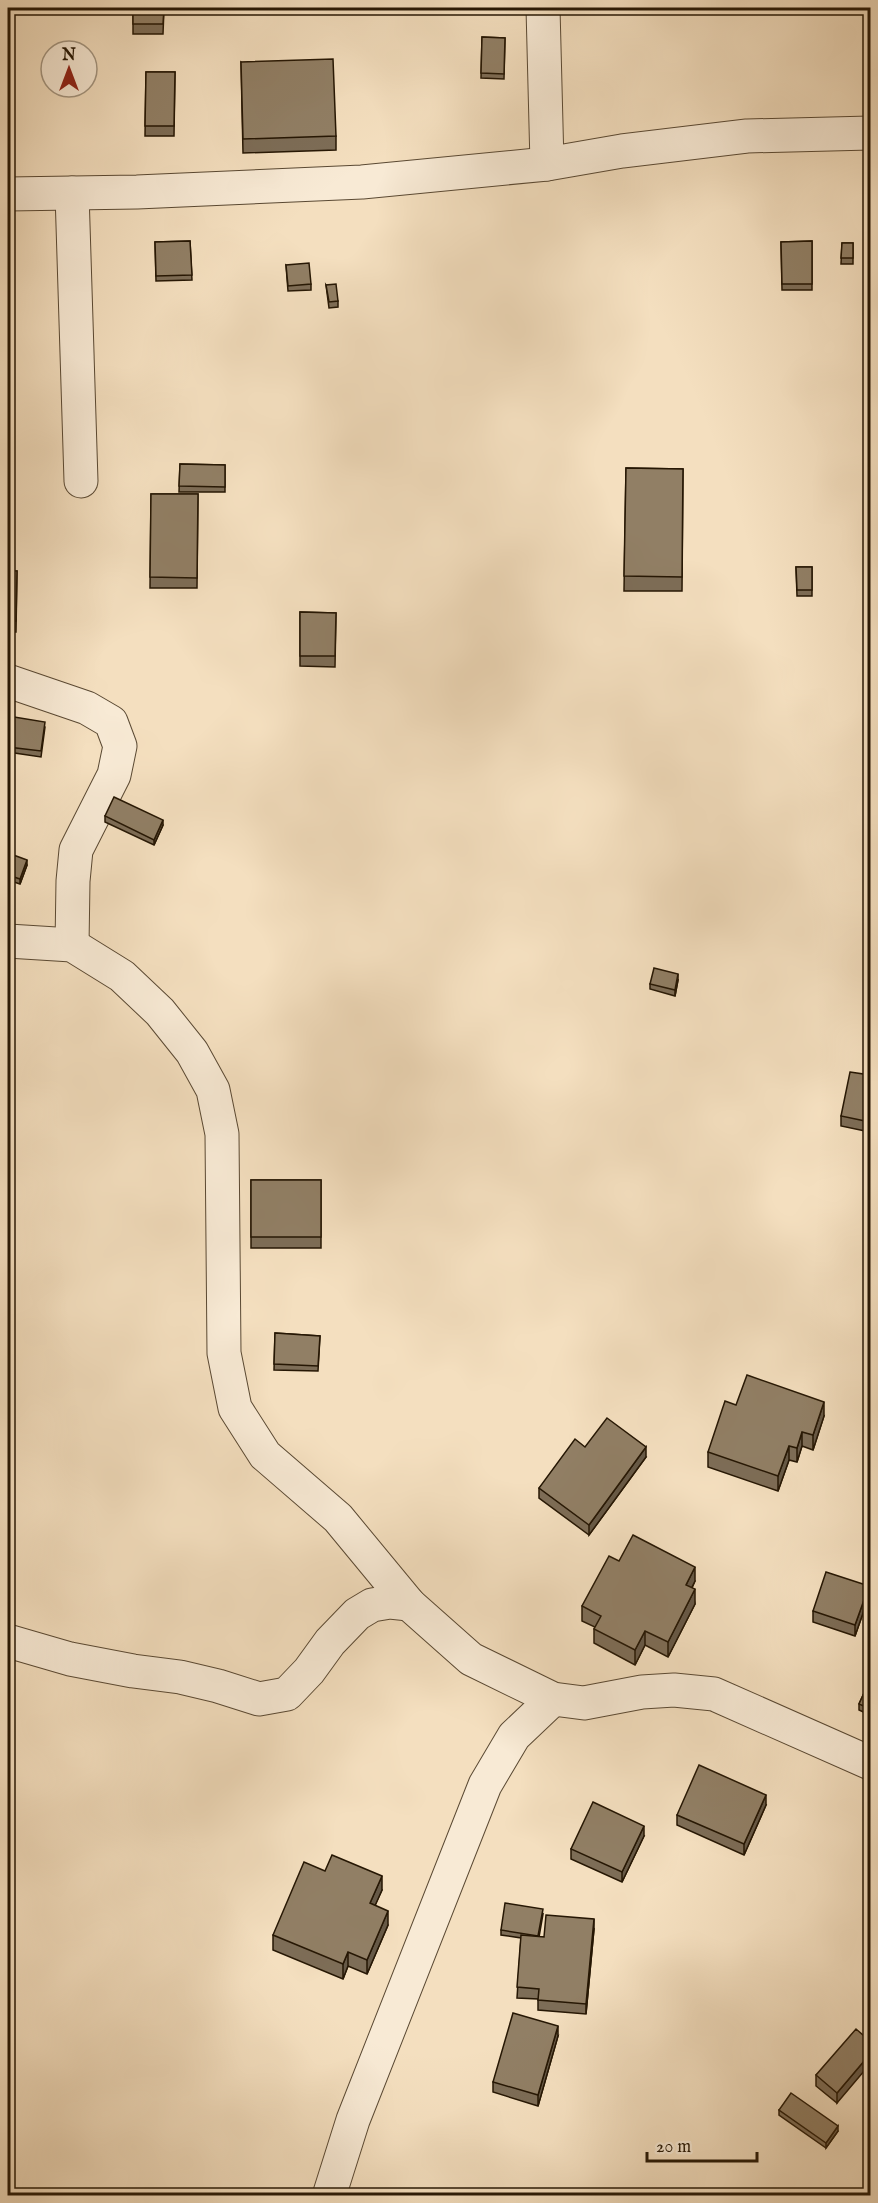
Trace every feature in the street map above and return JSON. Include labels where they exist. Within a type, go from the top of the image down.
[{"type":"street","points":[[543,8],[548,164]]},
{"type":"street","points":[[8,194],[137,192],[362,182],[548,164],[622,151],[747,136],[870,134]]},
{"type":"street","points":[[72,192],[81,482]]},
{"type":"street","points":[[8,681],[87,708],[111,722],[120,746],[114,775],[76,849],[72,945]]},
{"type":"street","points":[[8,941],[72,945],[122,976],[160,1012],[192,1052],[213,1090],[222,1134],[224,1353],[235,1408],[265,1455],[338,1518],[409,1604],[471,1659],[553,1699],[584,1702],[642,1692],[674,1690],[714,1694],[870,1764]]},
{"type":"street","points":[[8,1641],[70,1659],[132,1671],[180,1677],[259,1699],[287,1694],[309,1671],[330,1642],[357,1614],[372,1605],[390,1602],[409,1604]]},
{"type":"street","points":[[328,2196],[353,2120],[485,1785],[514,1736],[553,1699]]},
{"type":"building","points":[[133,8],[164,8],[163,24],[133,24]]},
{"type":"building","points":[[482,37],[505,38],[504,74],[481,73]]},
{"type":"building","points":[[333,59],[336,136],[243,139],[241,62]]},
{"type":"building","points":[[146,72],[175,72],[174,126],[145,126]]},
{"type":"building","points":[[190,241],[192,275],[156,276],[155,242]]},
{"type":"building","points":[[812,241],[812,284],[782,284],[781,242]]},
{"type":"building","points":[[842,243],[853,243],[853,258],[841,258]]},
{"type":"building","points":[[309,263],[311,284],[288,286],[286,265]]},
{"type":"building","points":[[336,284],[338,301],[329,302],[326,285]]},
{"type":"building","points":[[8,448],[10,448],[9,481],[8,481]]},
{"type":"building","points":[[180,464],[225,465],[225,487],[179,486]]},
{"type":"building","points":[[626,468],[683,469],[682,577],[624,576]]},
{"type":"building","points":[[151,494],[198,494],[197,578],[150,577]]},
{"type":"building","points":[[796,567],[812,567],[812,590],[797,590]]},
{"type":"building","points":[[8,571],[17,571],[16,621],[8,621]]},
{"type":"building","points":[[300,612],[336,613],[335,656],[300,656]]},
{"type":"building","points":[[8,716],[45,722],[41,751],[8,747]]},
{"type":"building","points":[[114,797],[163,820],[154,840],[105,816]]},
{"type":"building","points":[[8,853],[27,860],[20,879],[8,875]]},
{"type":"building","points":[[654,968],[678,974],[675,990],[650,984]]},
{"type":"building","points":[[850,1072],[870,1075],[870,1122],[841,1116]]},
{"type":"building","points":[[251,1180],[321,1180],[321,1237],[251,1237]]},
{"type":"building","points":[[275,1333],[320,1336],[318,1366],[274,1364]]},
{"type":"building","points":[[870,1337],[870,1348],[865,1344]]},
{"type":"building","points":[[747,1375],[824,1402],[813,1435],[802,1432],[797,1448],[789,1446],[778,1476],[708,1452],[725,1401],[736,1405]]},
{"type":"building","points":[[607,1418],[646,1447],[589,1525],[539,1488],[575,1439],[585,1447]]},
{"type":"building","points":[[633,1535],[695,1567],[686,1585],[695,1589],[668,1642],[645,1631],[635,1650],[594,1629],[601,1616],[582,1606],[609,1556],[619,1561]]},
{"type":"building","points":[[826,1572],[869,1586],[855,1625],[813,1611]]},
{"type":"building","points":[[870,1680],[870,1709],[859,1704]]},
{"type":"building","points":[[699,1765],[766,1795],[744,1844],[677,1815]]},
{"type":"building","points":[[593,1802],[644,1826],[622,1872],[571,1849]]},
{"type":"building","points":[[332,1855],[382,1876],[370,1903],[388,1911],[367,1960],[348,1952],[343,1964],[273,1935],[304,1862],[325,1871]]},
{"type":"building","points":[[505,1903],[543,1909],[538,1936],[501,1930]]},
{"type":"building","points":[[546,1915],[594,1919],[586,2004],[538,2000],[539,1989],[517,1987],[521,1935],[544,1937]]},
{"type":"building","points":[[513,2013],[558,2026],[538,2095],[493,2082]]},
{"type":"building","points":[[856,2029],[870,2041],[870,2054],[837,2093],[816,2075]]},
{"type":"building","points":[[791,2093],[838,2126],[826,2143],[779,2110]]}]
